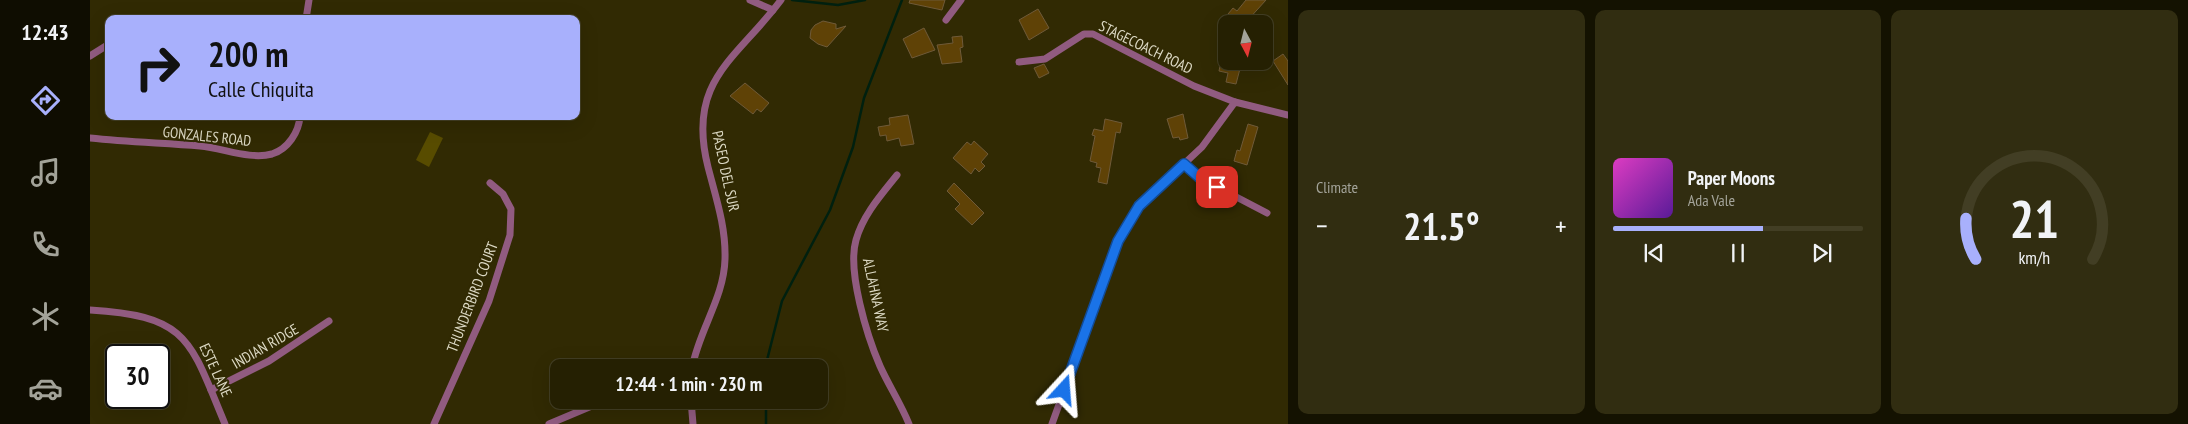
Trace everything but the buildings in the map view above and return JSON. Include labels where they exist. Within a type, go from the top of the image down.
[{"type":"street","points":[[307,15],[309,0]]},
{"type":"street","points":[[750,0],[773,10]]},
{"type":"street","name":"PASEO DEL SUR","points":[[695,359],[721,288],[725,259],[724,228],[704,144],[702,126],[705,108],[711,88],[721,70],[742,43],[781,0]]},
{"type":"street","points":[[946,20],[961,0]]},
{"type":"street","name":"STAGECOACH ROAD","points":[[1019,62],[1045,59],[1084,34],[1093,34],[1194,86],[1235,102],[1288,115]]},
{"type":"street","points":[[90,56],[105,47]]},
{"type":"street","points":[[1052,424],[1118,241],[1139,206],[1206,142],[1235,102]]},
{"type":"street","name":"GONZALES ROAD","points":[[90,138],[202,146],[264,155],[280,150],[289,141],[300,120]]},
{"type":"street","points":[[1184,164],[1200,178],[1267,213]]},
{"type":"street","name":"ALLAHNA WAY","points":[[897,175],[875,202],[864,221],[856,239],[854,257],[860,295],[875,352],[910,424]]},
{"type":"street","name":"THUNDERBIRD COURT","points":[[434,424],[489,301],[510,235],[511,209],[503,194],[490,183]]},
{"type":"street","name":"ESTE LANE","points":[[90,310],[139,316],[160,323],[177,332],[193,350],[225,424]]},
{"type":"street","name":"INDIAN RIDGE","points":[[211,390],[269,361],[329,321]]},
{"type":"street","points":[[549,424],[585,409]]},
{"type":"street","points":[[692,409],[693,424]]},
{"type":"shaded area","points":[[430,132],[443,138],[429,167],[416,160]]},
{"type":"waterway","points":[[792,0],[838,5],[865,0]]},
{"type":"waterway","points":[[767,359],[782,301],[830,210],[853,147],[864,98],[902,0]]},
{"type":"waterway","points":[[766,409],[766,424]]},
{"type":"route","points":[[1064,390],[1118,241],[1139,206],[1184,164],[1200,178],[1217,187]]}]
